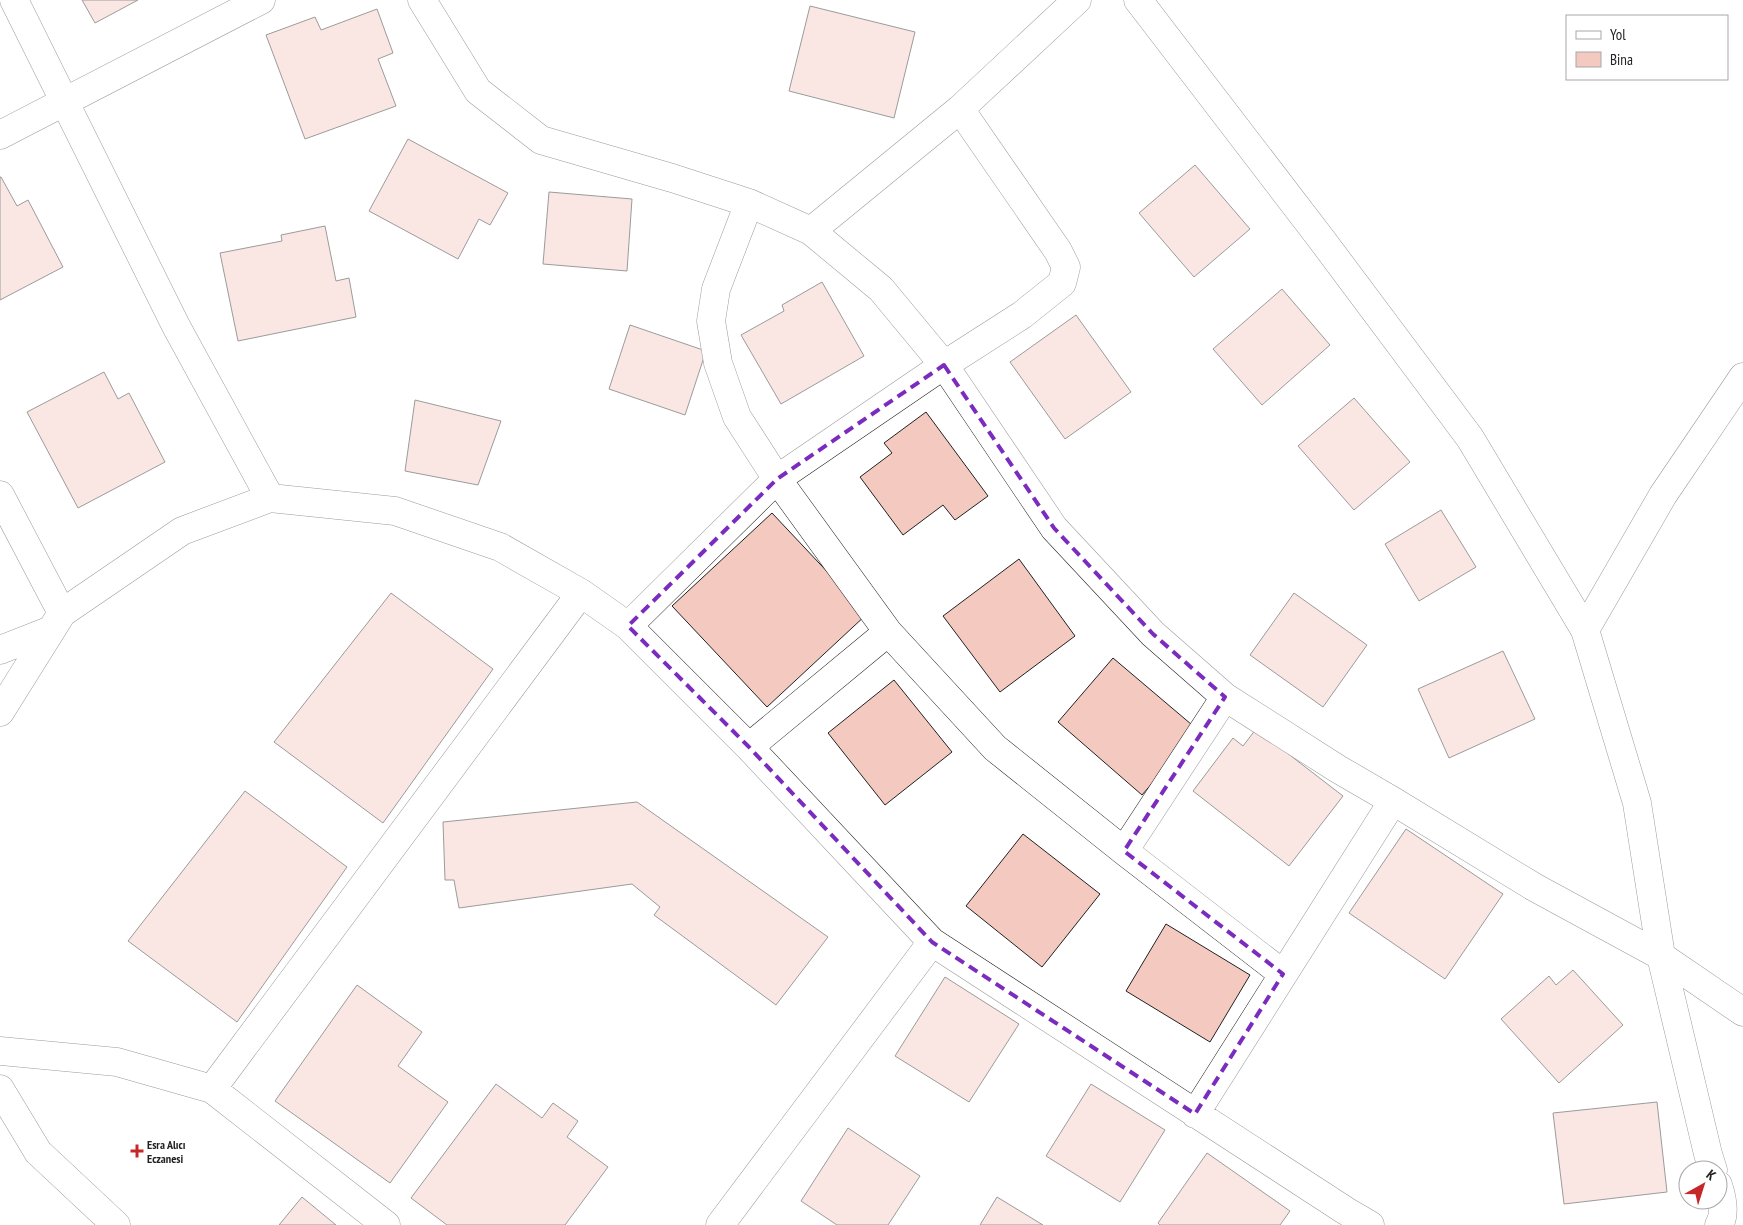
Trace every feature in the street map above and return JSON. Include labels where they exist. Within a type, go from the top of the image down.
[{"type":"street","points":[[14,0],[176,326],[270,498]]},
{"type":"street","points":[[0,135],[64,100],[261,0]]},
{"type":"street","points":[[422,0],[478,91],[541,140],[672,178],[749,203],[811,231],[881,289],[944,365],[1054,528],[1153,634],[1225,697],[1338,770],[1393,801],[1534,887],[1661,956],[1743,1012]]},
{"type":"street","points":[[811,231],[960,109],[1078,0]]},
{"type":"street","points":[[1138,0],[1322,240],[1470,438],[1585,630],[1637,803],[1661,956],[1710,1160]]},
{"type":"street","points":[[628,626],[776,479],[944,365],[1022,315],[1062,283],[1066,267],[1058,251],[960,109]]},
{"type":"street","points":[[749,203],[716,289],[711,321],[718,363],[737,417],[776,479],[888,632],[995,748],[1283,974]]},
{"type":"street","points":[[1585,630],[1663,494],[1743,377]]},
{"type":"street","points":[[0,495],[57,622]]},
{"type":"street","points":[[0,650],[57,622],[182,531],[270,498],[395,511],[500,547],[581,593],[628,626],[749,747],[932,942],[1195,1114],[1370,1225]]},
{"type":"street","points":[[212,1089],[581,593]]},
{"type":"street","points":[[0,712],[57,622]]},
{"type":"street","points":[[749,747],[888,632]]},
{"type":"street","points":[[1124,851],[1225,697]]},
{"type":"street","points":[[1195,1114],[1393,801]]},
{"type":"street","points":[[724,1224],[932,942]]},
{"type":"street","points":[[0,1051],[117,1062],[212,1089],[386,1225]]},
{"type":"street","points":[[0,1089],[38,1152],[116,1225]]},
{"type":"street","points":[[1719,1225],[1723,1218],[1722,1210]]},
{"type":"highlighted area","points":[[944,365],[1054,528],[1153,634],[1225,697],[1124,851],[1283,974],[1195,1114],[932,942],[749,747],[628,626],[777,479]]},
{"type":"building","points":[[82,0],[138,0],[95,23]]},
{"type":"building","points":[[810,6],[915,32],[894,118],[789,91]]},
{"type":"building","points":[[377,9],[393,53],[378,59],[396,106],[305,139],[266,35],[315,17],[321,30]]},
{"type":"building","points":[[408,139],[508,193],[490,225],[479,219],[458,259],[369,211]]},
{"type":"building","points":[[1195,165],[1250,229],[1194,277],[1139,213]]},
{"type":"building","points":[[0,177],[17,206],[28,200],[63,267],[0,300]]},
{"type":"building","points":[[549,192],[632,199],[627,271],[543,264]]},
{"type":"building","points":[[325,226],[336,281],[349,278],[356,317],[238,341],[220,253],[282,241],[281,235]]},
{"type":"building","points":[[822,282],[864,356],[781,404],[741,335],[784,311],[782,305]]},
{"type":"building","points":[[1282,289],[1330,345],[1262,405],[1213,349]]},
{"type":"building","points":[[1076,315],[1131,392],[1065,439],[1010,362]]},
{"type":"building","points":[[630,325],[706,351],[685,415],[609,389]]},
{"type":"building","points":[[104,372],[118,399],[129,393],[165,462],[78,508],[27,412]]},
{"type":"building","points":[[1354,398],[1410,462],[1354,510],[1298,446]]},
{"type":"building","points":[[415,400],[501,421],[478,485],[405,471]]},
{"type":"building","points":[[926,412],[988,496],[955,520],[943,505],[903,535],[860,477],[892,453],[884,443]]},
{"type":"building","points":[[1441,510],[1476,567],[1419,601],[1385,544]]},
{"type":"building","points":[[772,513],[867,614],[767,707],[672,606]]},
{"type":"building","points":[[1019,559],[1075,636],[1000,692],[943,616]]},
{"type":"building","points":[[391,593],[493,669],[383,823],[274,742]]},
{"type":"building","points":[[1294,593],[1367,645],[1323,707],[1250,655]]},
{"type":"building","points":[[1503,651],[1535,719],[1449,758],[1418,689]]},
{"type":"building","points":[[1113,658],[1198,730],[1142,795],[1058,722]]},
{"type":"building","points":[[894,680],[952,752],[885,805],[828,733]]},
{"type":"building","points":[[1256,729],[1343,796],[1289,866],[1193,791],[1233,738],[1243,746]]},
{"type":"building","points":[[245,791],[347,867],[237,1022],[128,941]]},
{"type":"building","points":[[637,802],[828,937],[776,1005],[654,915],[660,907],[632,884],[459,908],[454,880],[445,880],[443,822]]},
{"type":"building","points":[[1406,829],[1503,894],[1445,979],[1349,913]]},
{"type":"building","points":[[1023,834],[1100,894],[1042,967],[966,906]]},
{"type":"building","points":[[1166,924],[1250,975],[1210,1042],[1126,991]]},
{"type":"building","points":[[1573,970],[1623,1025],[1559,1083],[1501,1019],[1549,976],[1556,985]]},
{"type":"building","points":[[945,977],[1019,1024],[969,1102],[895,1056]]},
{"type":"building","points":[[357,985],[422,1032],[398,1066],[448,1102],[390,1183],[275,1101]]},
{"type":"building","points":[[496,1084],[542,1118],[553,1103],[578,1121],[567,1137],[608,1167],[565,1225],[447,1225],[411,1198]]},
{"type":"building","points":[[1091,1084],[1165,1130],[1120,1202],[1046,1156]]},
{"type":"building","points":[[1657,1102],[1667,1192],[1564,1204],[1553,1113]]},
{"type":"building","points":[[848,1128],[920,1176],[888,1225],[837,1225],[801,1201]]},
{"type":"building","points":[[1207,1153],[1290,1211],[1280,1225],[1160,1225],[1158,1223]]},
{"type":"building","points":[[302,1197],[336,1225],[279,1225]]},
{"type":"building","points":[[997,1197],[1043,1225],[980,1225]]},
{"type":"place","name":"Esra Alıcı Eczanesi","points":[[137,1151]]}]
